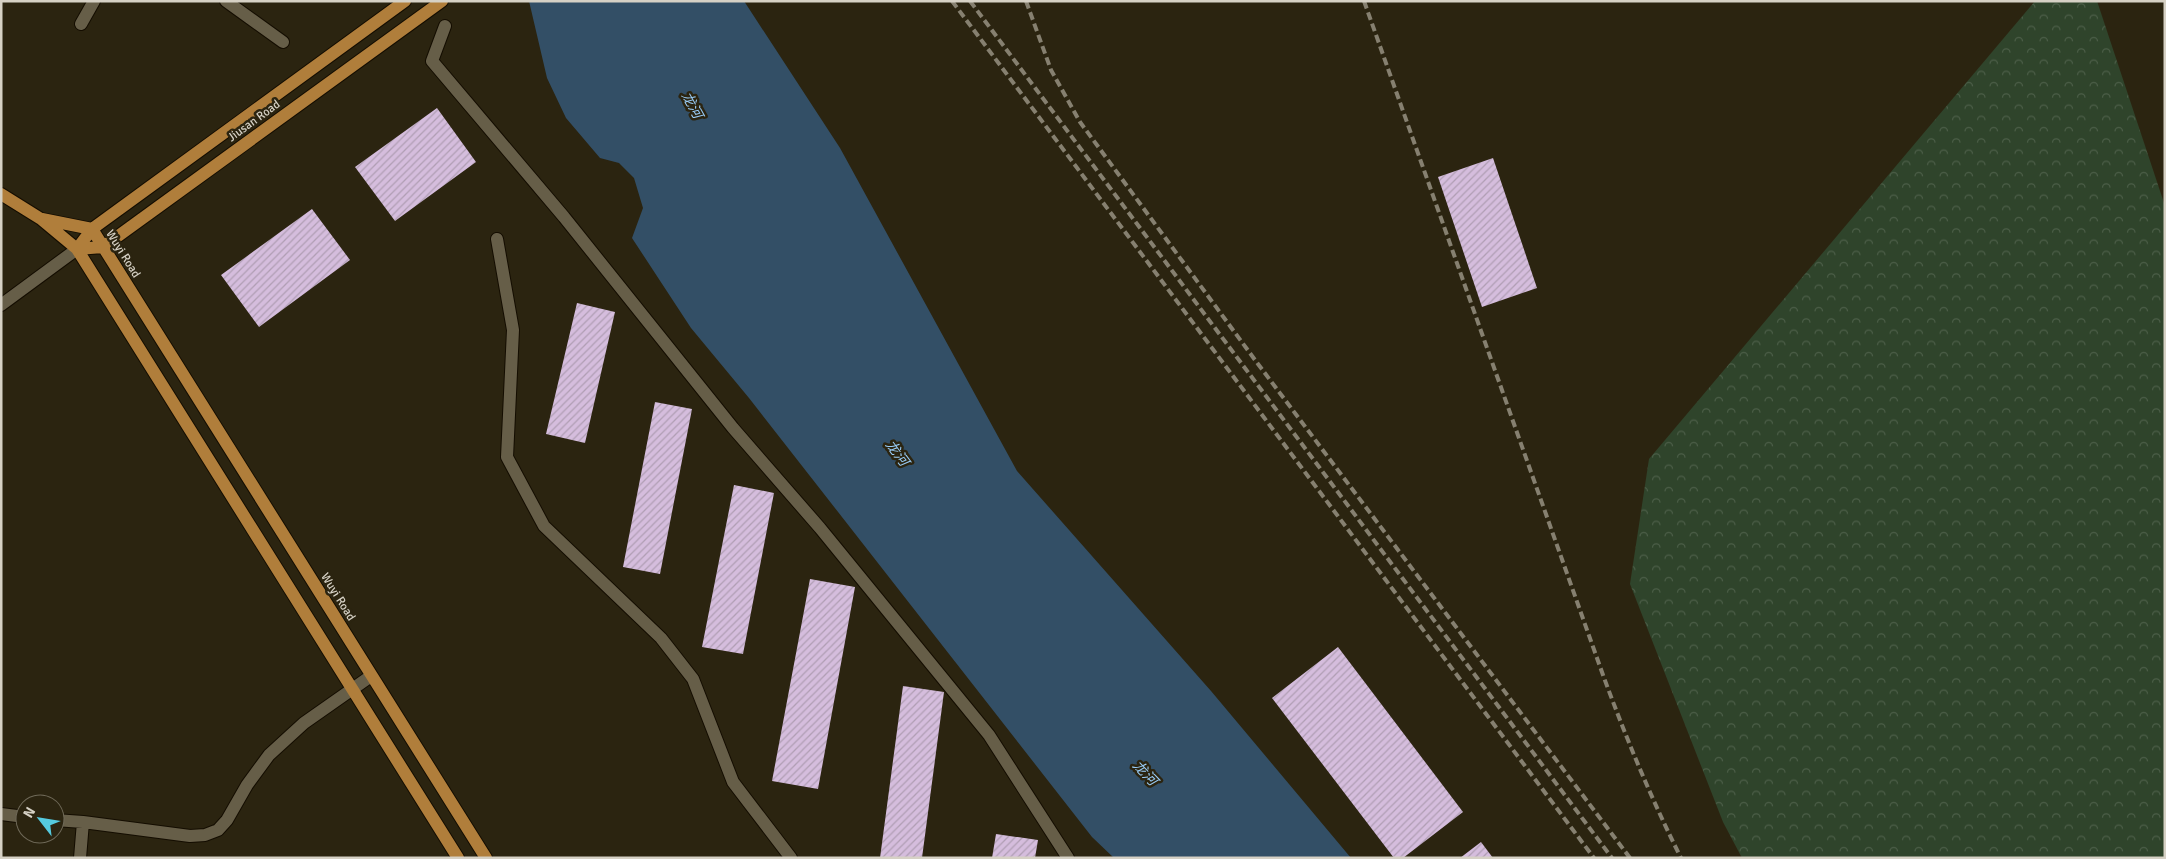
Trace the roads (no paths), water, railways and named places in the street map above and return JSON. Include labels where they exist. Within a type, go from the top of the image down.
[{"type":"main road","name":"Jiusan Road","points":[[77,249],[92,229],[405,1]]},
{"type":"main road","name":"Jiusan Road","points":[[103,247],[442,1]]},
{"type":"main road","points":[[1,194],[41,219],[77,249],[458,858]]},
{"type":"main road","name":"Wuyi Road","points":[[41,219],[92,229],[486,858]]},
{"type":"main road","points":[[77,249],[103,247]]},
{"type":"street","points":[[81,24],[94,1]]},
{"type":"street","points":[[226,1],[241,6],[283,42]]},
{"type":"street","points":[[445,26],[432,61],[564,217],[733,428],[820,528],[989,735],[1068,858]]},
{"type":"street","points":[[497,239],[513,330],[507,457],[544,526],[661,638],[692,679],[733,782],[791,858]]},
{"type":"street","name":"Jiusan Road","points":[[1,305],[77,249]]},
{"type":"street","points":[[65,821],[190,836],[206,835],[218,830],[227,820],[247,785],[269,756],[304,723],[371,676]]},
{"type":"street","points":[[1,814],[15,816]]},
{"type":"street","points":[[80,858],[83,822]]},
{"type":"water","name":"龙河","points":[[529,1],[744,1],[840,148],[1017,471],[1211,691],[1351,858],[1114,858],[1092,837],[749,398],[691,328],[632,238],[643,208],[634,178],[619,163],[600,158],[566,118],[547,78]]},
{"type":"railway","points":[[952,1],[1594,858]]},
{"type":"railway","points":[[970,1],[1612,858]]},
{"type":"railway","points":[[1026,1],[1051,70],[1080,122],[1258,364],[1630,858]]},
{"type":"railway","points":[[1364,1],[1603,675],[1639,768],[1681,858]]}]
